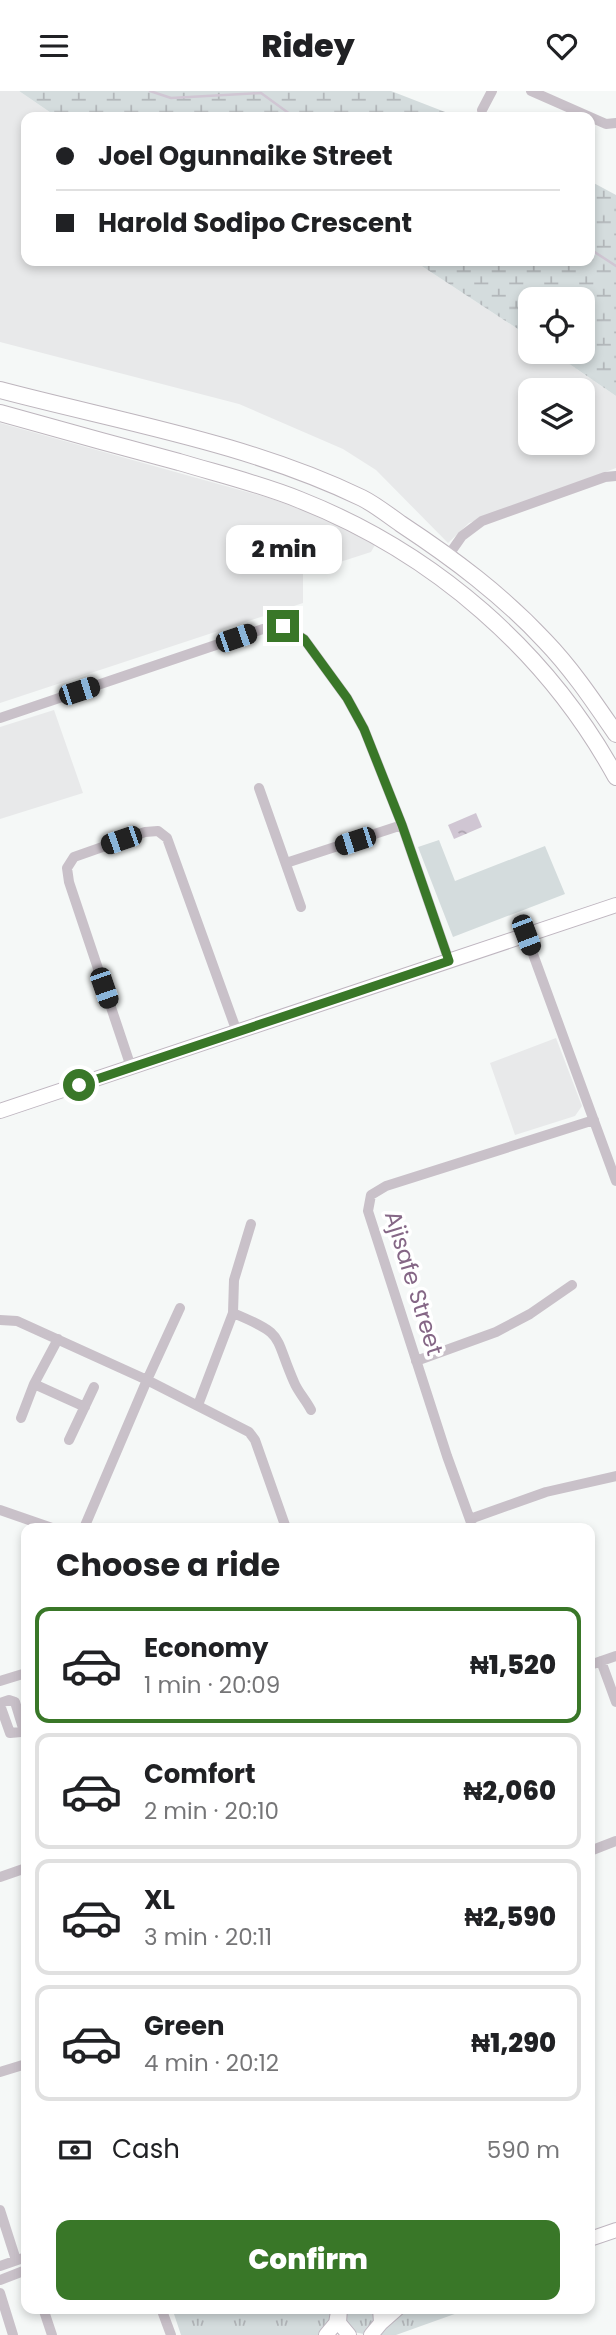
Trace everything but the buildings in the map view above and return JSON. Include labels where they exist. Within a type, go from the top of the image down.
[{"type":"main road","points":[[0,390],[162,431],[272,463],[338,487],[382,509],[448,555],[506,601],[547,643],[594,700],[616,734]]},
{"type":"main road","points":[[0,413],[157,456],[298,499],[349,521],[408,554],[494,620],[535,663],[583,722],[616,777]]},
{"type":"main road","points":[[107,442],[125,443],[134,436],[130,428],[111,419]]},
{"type":"main road","points":[[157,456],[144,449],[139,441],[146,433],[162,431]]},
{"type":"street","points":[[482,110],[492,91]]},
{"type":"street","points":[[531,91],[579,112]]},
{"type":"street","points":[[595,119],[606,124],[616,123]]},
{"type":"street","points":[[448,555],[462,536],[482,521],[616,475]]},
{"type":"street","points":[[0,717],[263,629],[283,626],[304,639],[347,698],[364,729],[402,825],[449,961]]},
{"type":"street","points":[[260,788],[301,907]]},
{"type":"street","points":[[286,863],[402,825]]},
{"type":"street","points":[[131,1067],[69,882],[67,868],[74,857],[145,832],[158,831],[167,838],[237,1032]]},
{"type":"street","points":[[0,1111],[616,905]]},
{"type":"street","points":[[526,935],[616,1181]]},
{"type":"street","name":"Ajisafe Street","points":[[471,1523],[368,1211],[371,1195],[386,1186],[594,1120]]},
{"type":"street","points":[[198,1405],[233,1313],[234,1280],[251,1224]]},
{"type":"street","points":[[416,1361],[496,1332],[530,1314],[572,1285]]},
{"type":"street","points":[[86,1523],[180,1308]]},
{"type":"street","points":[[233,1313],[258,1323],[277,1337],[297,1390],[305,1397],[311,1410]]},
{"type":"street","points":[[0,1320],[17,1321],[58,1339],[239,1425],[256,1440],[284,1523]]},
{"type":"street","points":[[21,1418],[34,1384],[58,1339]]},
{"type":"street","points":[[34,1384],[85,1407]]},
{"type":"street","points":[[69,1440],[94,1387]]},
{"type":"street","points":[[473,1523],[546,1492],[616,1476]]},
{"type":"street","points":[[0,1510],[38,1523]]},
{"type":"street","points":[[616,1656],[595,1663],[616,1702]]},
{"type":"street","points":[[0,1681],[21,1674]]},
{"type":"street","points":[[595,1848],[616,1841]]},
{"type":"street","points":[[0,1877],[21,1870]]},
{"type":"street","points":[[0,2072],[21,2066]]},
{"type":"street","points":[[0,2210],[21,2259],[0,2266]]},
{"type":"street","points":[[595,2237],[616,2230]]},
{"type":"street","points":[[0,2280],[21,2272]]},
{"type":"street","points":[[0,2293],[13,2335]]},
{"type":"street","points":[[45,2314],[52,2335]]},
{"type":"street","points":[[163,2314],[171,2335]]},
{"type":"street","points":[[326,2335],[336,2323],[338,2314]]},
{"type":"street","points":[[339,2314],[339,2323],[349,2335]]},
{"type":"street","points":[[378,2326],[391,2314]]},
{"type":"shaded area","points":[[0,91],[19,91],[50,112],[21,112],[21,266],[422,266],[518,329],[518,364],[569,364],[590,378],[518,378],[518,455],[595,455],[595,382],[616,396],[616,468],[469,523],[448,543],[376,470],[343,449],[239,404],[0,342]]},
{"type":"shaded area","points":[[0,423],[269,498],[316,515],[376,543],[371,552],[303,574],[303,603],[0,703]]},
{"type":"shaded area","points":[[54,710],[83,793],[0,819],[0,727]]},
{"type":"shaded area","points":[[556,1038],[582,1106],[575,1116],[515,1135],[490,1063]]},
{"type":"green space","points":[[19,91],[391,91],[445,112],[50,112]]},
{"type":"green space","points":[[595,184],[616,195],[616,396],[595,382],[595,378],[590,378],[569,364],[595,364],[595,287],[518,287],[518,329],[422,266],[595,266]]},
{"type":"green space","points":[[439,840],[455,881],[545,846],[565,894],[453,937],[418,847]]},
{"type":"green space","points":[[174,2314],[455,2314],[396,2335],[369,2335],[338,2329],[322,2335],[181,2335]]},
{"type":"water","points":[[476,813],[482,827],[454,839],[448,825]]},
{"type":"waterway","points":[[150,91],[171,98],[261,93],[287,112]]},
{"type":"waterway","points":[[595,252],[616,266]]},
{"type":"route","points":[[79,1085],[449,961],[402,825],[364,729],[347,698],[304,639],[283,626]]}]
